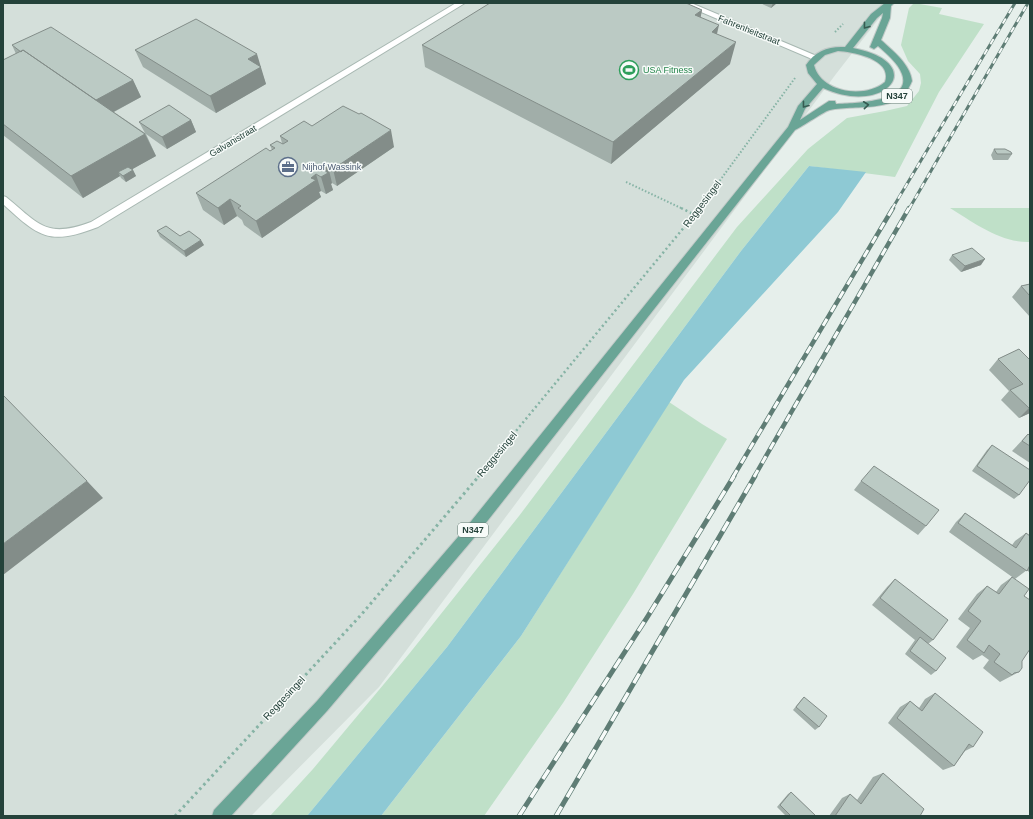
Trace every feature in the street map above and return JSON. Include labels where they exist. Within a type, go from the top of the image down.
[{"type":"main road","points":[[871,56],[876,40],[886,18],[888,5]]},
{"type":"main road","points":[[848,49],[874,16],[888,5]]},
{"type":"main road","name":"N347","points":[[827,107],[875,104],[893,98],[904,91],[908,80],[905,71],[891,53],[876,40]]},
{"type":"main road","name":"N347","points":[[220,816],[322,706],[469,534],[792,128],[801,108],[822,84],[844,93],[858,95],[871,94],[882,90],[889,84],[891,77],[888,69],[881,62],[871,56],[848,49],[828,50],[815,57]]},
{"type":"main road","points":[[815,57],[810,65],[813,75],[822,84]]},
{"type":"main road","name":"N347","points":[[792,128],[827,107],[844,93]]},
{"type":"street","name":"Galvanistraat","points":[[3,199],[39,229],[52,232],[65,232],[87,227],[108,217],[461,3]]},
{"type":"street","name":"Fahrenheitstraat","points":[[684,3],[815,57]]},
{"type":"path","name":"Reggesingel","points":[[175,816],[361,615],[538,406],[695,215],[798,75]]},
{"type":"path","points":[[626,182],[695,215]]},
{"type":"shaded area","points":[[3,3],[891,3],[836,74],[379,687],[251,816],[3,816]]},
{"type":"green space","points":[[914,3],[942,8],[939,14],[984,24],[939,92],[895,177],[809,166],[741,251],[447,647],[307,816],[270,816],[313,769],[409,654],[519,516],[737,227],[808,149],[847,118],[907,106],[919,91],[921,83],[920,74],[908,61],[901,45],[909,8]]},
{"type":"green space","points":[[950,208],[1030,208],[1030,242],[998,236],[978,226]]},
{"type":"green space","points":[[669,402],[727,439],[633,594],[563,703],[484,816],[381,816],[521,636]]},
{"type":"water","points":[[809,166],[866,172],[838,212],[684,380],[521,636],[381,816],[307,816],[447,647],[741,251]]},
{"type":"building","points":[[490,3],[686,3],[702,10],[695,15],[719,25],[712,32],[736,42],[613,142],[422,45]]},
{"type":"building","points":[[196,19],[257,54],[248,59],[261,67],[210,96],[135,50]]},
{"type":"building","points":[[51,27],[133,80],[96,100],[23,50],[21,52],[12,45]]},
{"type":"building","points":[[23,50],[145,134],[71,176],[3,124],[3,60]]},
{"type":"building","points":[[169,105],[191,120],[162,137],[139,122]]},
{"type":"building","points":[[343,106],[359,114],[361,113],[391,130],[333,169],[328,166],[323,169],[328,173],[321,177],[316,174],[311,178],[316,180],[256,221],[238,208],[241,206],[230,199],[218,208],[196,193],[266,148],[270,151],[275,148],[270,145],[277,141],[283,144],[288,141],[280,136],[304,121],[312,126]]},
{"type":"building","points":[[994,149],[1005,149],[1012,154],[997,154]]},
{"type":"building","points":[[128,167],[133,170],[123,176],[118,172]]},
{"type":"building","points":[[166,226],[180,236],[189,231],[201,240],[184,251],[157,231]]},
{"type":"building","points":[[972,248],[985,259],[965,266],[952,255]]},
{"type":"building","points":[[1030,284],[1030,296],[1021,286]]},
{"type":"building","points":[[1019,349],[1030,360],[1029,408],[1010,390],[1023,384],[998,359]]},
{"type":"building","points":[[3,395],[87,481],[3,544]]},
{"type":"building","points":[[1028,434],[1030,436],[1030,446],[1022,441]]},
{"type":"building","points":[[992,445],[1030,470],[1030,480],[1019,495],[977,466]]},
{"type":"building","points":[[874,466],[939,510],[926,526],[861,481]]},
{"type":"building","points":[[965,513],[1016,548],[1026,533],[1030,536],[1030,565],[1027,571],[958,523]]},
{"type":"building","points":[[1012,577],[1029,589],[1024,596],[1030,600],[1030,649],[1022,661],[1022,668],[1019,672],[1012,675],[994,662],[1000,654],[989,645],[984,653],[967,640],[981,621],[968,611],[987,586],[999,594]]},
{"type":"building","points":[[895,579],[948,620],[933,640],[880,598]]},
{"type":"building","points":[[920,637],[946,658],[936,671],[910,651]]},
{"type":"building","points":[[935,693],[983,732],[973,747],[969,744],[954,766],[897,718],[910,701],[922,711]]},
{"type":"building","points":[[804,697],[827,716],[819,727],[796,707]]},
{"type":"building","points":[[883,773],[924,809],[920,816],[835,816],[850,794],[861,804]]},
{"type":"building","points":[[791,792],[816,816],[791,816],[780,805]]},
{"type":"railway","points":[[892,209],[1015,3]]},
{"type":"railway","points":[[909,209],[1028,3]]},
{"type":"railway","points":[[733,477],[893,208]]},
{"type":"railway","points":[[754,477],[909,208]]},
{"type":"railway","points":[[519,816],[648,616],[734,476]]},
{"type":"railway","points":[[556,816],[755,476]]},
{"type":"place","name":"USA Fitness","points":[[629,70]]},
{"type":"place","name":"Nijhof Wassink","points":[[288,167]]}]
